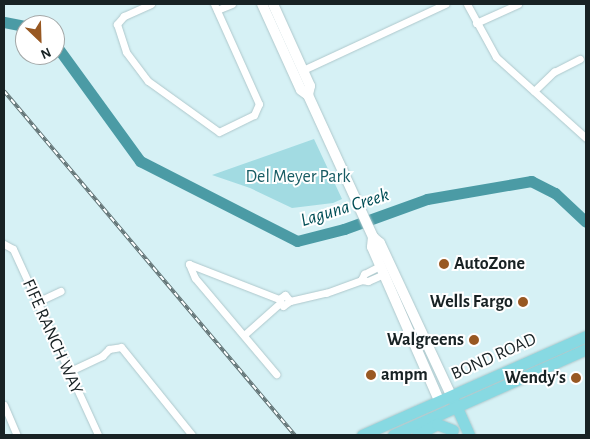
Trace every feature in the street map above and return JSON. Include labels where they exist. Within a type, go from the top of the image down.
[{"type":"main road","points":[[262,4],[301,90],[308,95],[373,237],[380,243],[469,435]]},
{"type":"main road","points":[[273,4],[310,86],[308,95]]},
{"type":"main road","points":[[373,237],[372,247],[454,433]]},
{"type":"main road","points":[[382,270],[385,265],[394,284],[402,289]]},
{"type":"main road","name":"BOND ROAD","points":[[362,435],[586,336]]},
{"type":"main road","name":"BOND ROAD","points":[[393,435],[586,349]]},
{"type":"main road","points":[[417,435],[437,424],[454,433]]},
{"type":"street","points":[[151,4],[124,16],[117,24],[126,52],[148,81],[218,132],[254,115],[259,104],[216,7],[232,4]]},
{"type":"street","points":[[303,70],[445,4]]},
{"type":"street","points":[[467,4],[496,57],[586,138]]},
{"type":"street","points":[[476,23],[518,4]]},
{"type":"street","points":[[534,91],[554,72],[580,59]]},
{"type":"street","name":"FIFE RANCH WAY","points":[[4,244],[13,249],[98,435]]},
{"type":"street","points":[[276,374],[195,278],[189,264],[279,301],[286,306],[290,301],[326,293],[361,280],[364,274],[382,270]]},
{"type":"street","points":[[37,302],[61,290]]},
{"type":"street","points":[[244,335],[279,301]]},
{"type":"street","points":[[68,372],[102,356],[109,349],[121,347],[192,435]]},
{"type":"street","points":[[4,405],[17,435]]},
{"type":"green space","name":"Del Meyer Park","points":[[314,139],[342,199],[333,203],[292,208],[250,188],[212,175]]},
{"type":"waterway","name":"Laguna Creek","points":[[4,22],[15,24]]},
{"type":"waterway","name":"Laguna Creek","points":[[65,58],[140,161],[297,241],[344,229],[427,199],[531,181],[555,193],[586,222]]},
{"type":"railway","points":[[4,91],[295,435]]},
{"type":"place","name":"AutoZone","points":[[444,264]]},
{"type":"place","name":"Wells Fargo","points":[[523,302]]},
{"type":"place","name":"Walgreens","points":[[474,340]]},
{"type":"place","name":"ampm","points":[[371,375]]},
{"type":"place","name":"Wendy's","points":[[576,378]]}]
